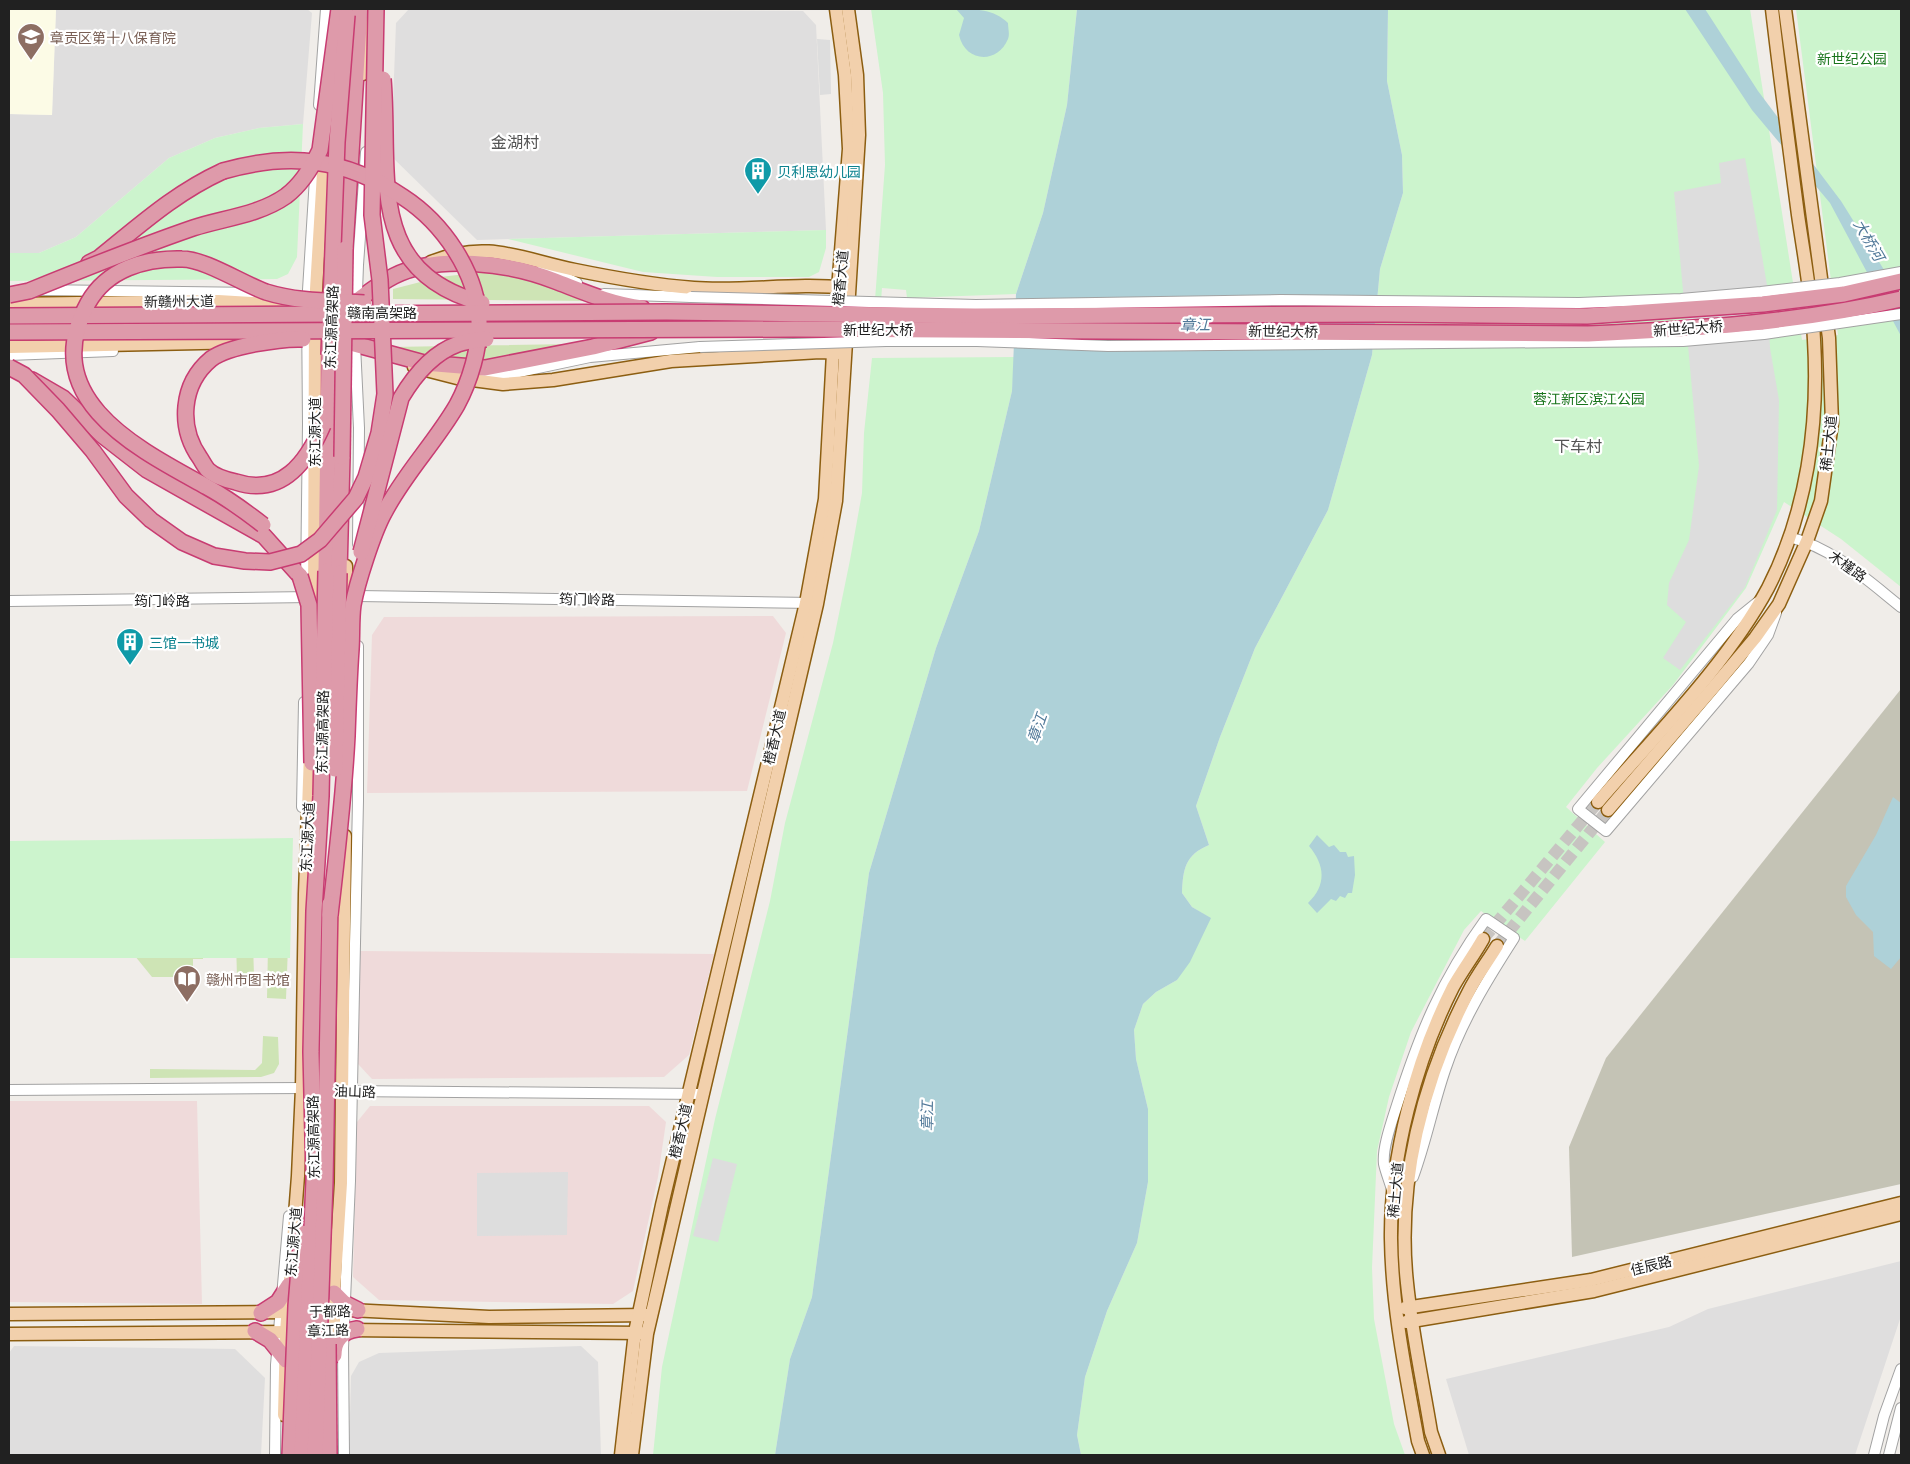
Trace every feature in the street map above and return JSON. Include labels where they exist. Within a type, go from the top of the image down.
[{"type":"highway","points":[[9,295],[29,291],[196,227],[255,212],[277,201],[296,187],[312,167],[320,150],[338,9]]},
{"type":"highway","name":"东江源高架路","points":[[302,1455],[314,1180],[311,1052],[314,911],[321,796],[329,463],[329,355],[337,142],[348,9]]},
{"type":"highway","name":"东江源高架路","points":[[315,1455],[325,1182],[345,249],[360,9]]},
{"type":"highway","points":[[377,9],[386,109],[389,215],[405,252],[422,273],[452,292],[488,305],[666,312]]},
{"type":"highway","points":[[24,375],[76,430],[126,496],[151,520],[182,542],[214,556],[245,561],[270,562],[301,554],[320,540],[356,498],[366,477],[379,433],[385,394],[380,280],[372,215],[377,9]]},
{"type":"highway","points":[[69,275],[99,258],[174,197],[193,185],[223,171],[247,164],[284,159],[331,164],[374,178],[414,204],[441,232],[467,271],[473,295],[479,320],[473,362],[457,404],[400,484],[382,515],[356,600]]},
{"type":"highway","points":[[314,911],[309,604],[300,576],[279,542],[241,508],[131,443],[93,408],[80,384],[74,349],[80,321],[93,295],[122,270],[141,262],[185,259],[222,272],[267,292],[301,300],[417,305],[487,313]]},
{"type":"highway","points":[[409,270],[473,263],[496,266],[526,271],[587,295],[627,306],[666,312]]},
{"type":"highway","name":"新世纪大桥","points":[[666,312],[975,316],[1385,314],[1587,316],[1762,304],[1844,294],[1901,281]]},
{"type":"highway","name":"新世纪大桥","points":[[662,330],[1277,330],[1588,334],[1684,330],[1764,322],[1848,311],[1901,298]]},
{"type":"highway","name":"赣南高架路","points":[[9,316],[666,312]]},
{"type":"highway","points":[[329,355],[323,424],[313,449],[304,462],[291,474],[269,484],[248,486],[224,479],[208,470],[187,435],[185,415],[187,397],[194,380],[211,359],[230,348],[298,338],[390,340],[498,330]]},
{"type":"highway","points":[[330,915],[344,793],[356,600],[362,545],[394,421],[405,392],[412,380],[426,365],[458,344],[496,336],[662,330]]},
{"type":"highway","points":[[351,344],[424,363],[485,368],[593,347],[662,330]]},
{"type":"highway","name":"赣南高架路","points":[[9,332],[662,330]]},
{"type":"highway","points":[[9,367],[64,398],[102,436],[147,470],[264,536],[300,576]]},
{"type":"highway","points":[[327,1049],[334,1181],[327,1307],[329,1455]]},
{"type":"highway","points":[[290,1455],[296,1306],[306,1180],[311,1052]]},
{"type":"highway","points":[[261,1313],[284,1299]]},
{"type":"highway","points":[[254,1331],[280,1354]]},
{"type":"main road","name":"东江源大道","points":[[284,1455],[280,1354],[284,1299],[298,1176],[305,894],[310,598],[310,302],[334,9]]},
{"type":"main road","points":[[336,1455],[343,1304],[342,1183],[346,1091],[348,687],[345,434],[353,304],[353,197],[369,9]]},
{"type":"main road","name":"橙香大道","points":[[836,9],[850,128],[845,288]]},
{"type":"main road","name":"橙香大道","points":[[621,1455],[641,1333],[695,1094],[811,603],[825,499],[860,135],[857,75],[848,9]]},
{"type":"main road","name":"稀土大道","points":[[1772,9],[1814,340],[1813,419],[1804,493],[1779,563],[1742,630],[1603,806],[1719,681],[1779,604],[1806,541],[1820,501],[1832,423],[1830,338],[1785,9]]},
{"type":"main road","points":[[353,304],[394,276],[448,255],[473,251],[501,252],[529,257],[572,270],[666,286],[697,288],[845,288]]},
{"type":"main road","name":"新赣州大道","points":[[9,304],[218,300],[353,304]]},
{"type":"main road","points":[[9,347],[224,342],[351,344]]},
{"type":"main road","points":[[388,359],[435,373],[503,384],[553,380],[671,361],[820,352],[839,353]]},
{"type":"main road","name":"稀土大道","points":[[1423,1455],[1418,1441],[1396,1308],[1391,1238],[1397,1161],[1409,1099],[1431,1039],[1454,987],[1484,939]]},
{"type":"main road","name":"稀土大道","points":[[1439,1455],[1431,1432],[1407,1284],[1404,1238],[1411,1157],[1425,1096],[1469,990],[1497,946]]},
{"type":"main road","name":"佳辰路","points":[[1398,1322],[1412,1315],[1591,1280],[1901,1203]]},
{"type":"main road","name":"佳辰路","points":[[1396,1308],[1412,1315],[1594,1291],[1901,1214]]},
{"type":"main road","name":"于都路","points":[[284,1299],[488,1317],[646,1315]]},
{"type":"main road","points":[[9,1314],[261,1313]]},
{"type":"main road","name":"章江路","points":[[9,1334],[254,1331],[342,1338],[641,1333]]},
{"type":"main road","name":"橙香大道","points":[[632,1455],[641,1333]]},
{"type":"street","points":[[9,290],[187,290],[310,302],[326,9]]},
{"type":"street","points":[[353,304],[377,9]]},
{"type":"street","points":[[473,251],[527,261],[561,274],[584,287],[610,295],[976,305],[1280,300],[1579,303],[1681,299],[1752,293],[1840,283],[1901,272]]},
{"type":"street","points":[[346,1091],[358,801],[356,600],[359,428],[351,344],[388,359],[444,372],[505,375],[590,357],[700,347],[886,341],[1108,346],[1274,344],[1385,346],[1683,341],[1764,334],[1901,314]]},
{"type":"street","points":[[9,355],[310,343]]},
{"type":"street","name":"木槿路","points":[[1789,537],[1806,541],[1835,555],[1901,607]]},
{"type":"street","name":"筠门岭路","points":[[9,601],[310,598]]},
{"type":"street","name":"筠门岭路","points":[[356,600],[811,603]]},
{"type":"street","points":[[1759,602],[1737,619],[1578,809],[1606,831],[1749,663],[1768,635],[1779,604]]},
{"type":"street","points":[[1394,1197],[1384,1163],[1390,1130],[1417,1041],[1437,996],[1468,944],[1486,919],[1514,938],[1480,991],[1463,1024],[1445,1068],[1418,1164],[1408,1189]]},
{"type":"street","name":"油山路","points":[[9,1090],[299,1088],[346,1091],[695,1094]]},
{"type":"street","points":[[342,1338],[344,1455]]},
{"type":"street","points":[[276,1455],[280,1354]]},
{"type":"street","points":[[1874,1455],[1884,1416],[1901,1369]]},
{"type":"street","points":[[1889,1455],[1901,1408]]},
{"type":"shaded area","name":"章贡区第十八保育院","points":[[9,9],[56,9],[52,115],[9,114]]},
{"type":"shaded area","points":[[56,9],[307,9],[312,13],[303,124],[259,128],[215,138],[169,158],[76,237],[39,253],[9,253],[9,114],[52,115]]},
{"type":"shaded area","points":[[409,9],[803,11],[816,25],[826,230],[477,240],[391,156],[396,23]]},
{"type":"shaded area","points":[[817,39],[830,40],[831,94],[820,95]]},
{"type":"shaded area","points":[[1745,158],[1767,285],[1770,348],[1779,400],[1777,510],[1745,587],[1680,670],[1663,658],[1686,622],[1667,605],[1669,583],[1689,540],[1699,466],[1674,192],[1721,183],[1719,163]]},
{"type":"shaded area","points":[[773,616],[786,633],[747,791],[367,793],[372,635],[384,617]]},
{"type":"shaded area","points":[[1901,689],[1901,1184],[1572,1257],[1569,1147],[1606,1058]]},
{"type":"shaded area","points":[[360,951],[714,954],[689,1055],[664,1077],[372,1079],[358,1064]]},
{"type":"shaded area","points":[[9,1101],[197,1101],[202,1304],[9,1302]]},
{"type":"shaded area","points":[[370,1106],[649,1106],[666,1122],[658,1177],[633,1291],[613,1304],[379,1300],[353,1277],[357,1122]]},
{"type":"shaded area","points":[[713,1158],[737,1164],[718,1242],[693,1236]]},
{"type":"shaded area","points":[[568,1172],[567,1235],[477,1236],[477,1173]]},
{"type":"shaded area","points":[[1901,1261],[1901,1316],[1855,1455],[1469,1455],[1446,1379],[1669,1327],[1708,1309]]},
{"type":"shaded area","points":[[14,1346],[235,1349],[265,1378],[261,1455],[9,1455],[9,1353]]},
{"type":"shaded area","points":[[581,1346],[598,1362],[601,1455],[349,1455],[351,1376],[359,1362],[379,1353]]},
{"type":"green space","points":[[871,9],[1077,9],[1067,105],[1043,213],[1016,294],[907,298],[906,290],[882,288],[881,301],[875,300],[885,165],[883,93]]},
{"type":"green space","name":"蓉江新区滨江公园","points":[[1388,9],[1750,9],[1802,340],[1838,335],[1796,9],[1901,9],[1901,587],[1841,539],[1784,502],[1746,588],[1673,685],[1597,768],[1566,807],[1605,842],[1525,941],[1481,911],[1464,930],[1411,1032],[1389,1097],[1377,1151],[1372,1268],[1374,1319],[1394,1424],[1405,1455],[1081,1455],[1077,1435],[1085,1377],[1107,1311],[1137,1243],[1148,1182],[1148,1109],[1136,1059],[1134,1030],[1143,1004],[1156,992],[1177,980],[1210,918],[1192,907],[1182,893],[1183,877],[1190,858],[1209,845],[1196,806],[1220,737],[1255,648],[1328,510],[1372,355],[1380,269],[1403,193],[1402,155],[1387,81]]},
{"type":"green space","points":[[303,124],[297,257],[288,274],[277,279],[9,281],[9,253],[39,253],[76,237],[169,158],[215,138],[259,128]]},
{"type":"green space","points":[[826,230],[826,248],[819,272],[809,277],[717,277],[643,272],[508,239]]},
{"type":"green space","points":[[483,272],[528,278],[594,301],[393,299],[393,289],[440,277]]},
{"type":"green space","points":[[575,344],[518,357],[478,363],[439,362],[420,358],[391,347]]},
{"type":"green space","points":[[1015,357],[1012,391],[979,531],[936,648],[869,873],[812,1297],[790,1359],[775,1455],[653,1455],[662,1367],[715,1119],[770,901],[785,823],[833,643],[850,560],[862,493],[864,433],[872,358]]},
{"type":"green space","points":[[293,838],[290,958],[9,958],[9,841]]},
{"type":"green space","points":[[236,942],[253,942],[254,976],[237,977]]},
{"type":"green space","points":[[126,945],[203,945],[203,959],[193,959],[193,977],[152,977]]},
{"type":"green space","points":[[268,946],[288,946],[286,999],[267,998]]},
{"type":"green space","points":[[263,1036],[278,1037],[279,1064],[274,1073],[261,1077],[150,1078],[150,1069],[255,1070],[262,1063]]},
{"type":"water","points":[[956,9],[991,12],[1003,18],[1008,23],[1009,33],[1003,47],[997,53],[982,57],[968,51],[962,44],[959,35],[964,18]]},
{"type":"water","name":"章江","points":[[1077,9],[1388,9],[1387,81],[1402,155],[1403,193],[1380,269],[1372,355],[1328,510],[1255,648],[1220,737],[1196,806],[1209,845],[1190,858],[1183,877],[1182,893],[1192,907],[1211,918],[1190,962],[1177,980],[1156,992],[1143,1004],[1134,1030],[1136,1059],[1148,1109],[1148,1182],[1137,1243],[1107,1311],[1085,1377],[1077,1435],[1081,1455],[775,1455],[790,1359],[812,1297],[869,873],[936,648],[979,531],[1012,391],[1016,294],[1043,213],[1067,105]]},
{"type":"water","points":[[1685,9],[1705,9],[1758,91],[1841,201],[1901,297],[1901,336],[1830,203],[1752,110]]},
{"type":"water","points":[[1893,797],[1901,803],[1901,957],[1891,969],[1874,956],[1873,932],[1856,915],[1846,897],[1846,886],[1876,835]]},
{"type":"water","points":[[1317,835],[1329,847],[1334,845],[1340,852],[1346,852],[1348,857],[1354,856],[1355,875],[1352,893],[1348,893],[1345,898],[1340,896],[1336,901],[1331,899],[1317,913],[1308,903],[1318,889],[1322,875],[1318,860],[1309,846]]},
{"type":"tunnel","points":[[1483,939],[1598,802]]},
{"type":"tunnel","points":[[1497,946],[1608,810]]},
{"type":"place","name":"章贡区第十八保育院","points":[[31,61]]},
{"type":"place","name":"贝利思幼儿园","points":[[758,195]]},
{"type":"place","name":"三馆一书城","points":[[130,666]]},
{"type":"place","name":"赣州市图书馆","points":[[187,1003]]},
{"type":"district","name":"金湖村","points":[[515,142]]},
{"type":"district","name":"下车村","points":[[1578,446]]},
{"type":"park label","name":"新世纪公园","points":[[1852,58]]},
{"type":"water label","name":"大桥河","points":[[1869,240]]}]
